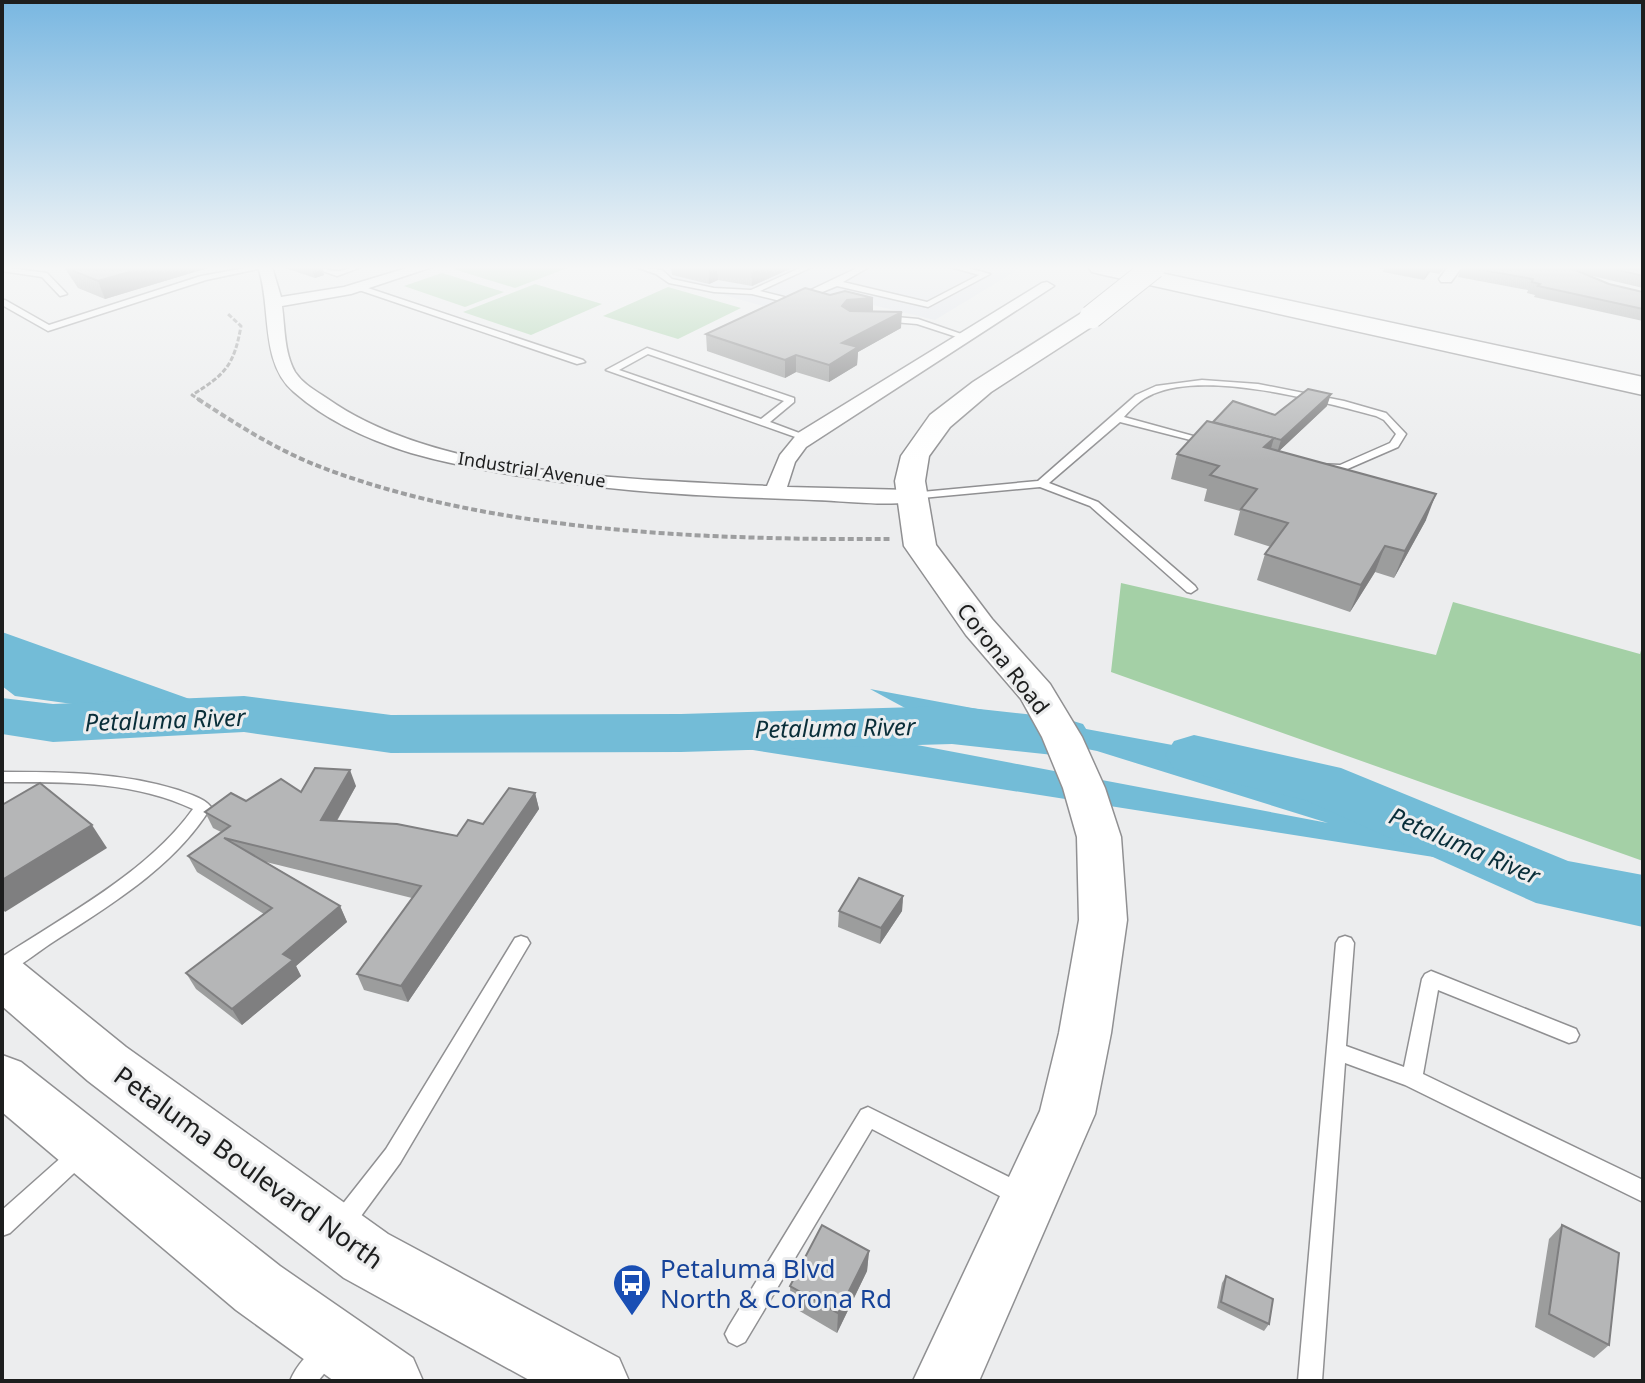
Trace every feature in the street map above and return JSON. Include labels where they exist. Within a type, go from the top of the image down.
[{"type":"highway","points":[[1394,332],[1643,386]]},
{"type":"highway","points":[[1496,332],[1643,362]]},
{"type":"main road","name":"Corona Road","points":[[946,1381],[1067,1114],[1085,1033],[1103,920],[1099,837],[1084,788],[1062,737],[1037,693],[979,627],[920,546],[910,496],[915,456],[940,421],[982,387],[1068,332]]},
{"type":"main road","name":"Petaluma Boulevard North","points":[[2,976],[107,1064],[366,1256],[596,1381]]},
{"type":"main road","points":[[2,1079],[258,1288],[319,1362],[390,1381]]},
{"type":"street","name":"Industrial Avenue","points":[[275,332],[276,343],[287,372],[298,387],[344,419],[427,450],[544,474],[690,489],[910,496]]},
{"type":"street","points":[[776,492],[784,460],[805,437],[975,332]]},
{"type":"lane","points":[[490,332],[580,362]]},
{"type":"lane","points":[[949,332],[966,337]]},
{"type":"lane","points":[[763,422],[791,400],[647,351],[611,370],[805,437]]},
{"type":"lane","points":[[1041,484],[1118,418],[1137,397],[1159,388],[1184,384],[1285,390],[1338,401],[1385,416],[1401,434],[1394,445],[1341,468],[1312,465]]},
{"type":"lane","points":[[1118,418],[1222,445]]},
{"type":"lane","points":[[910,496],[1041,484],[1094,504],[1191,589]]},
{"type":"lane","points":[[2,777],[97,780],[182,795],[203,807],[195,821],[173,843],[117,889],[2,966]]},
{"type":"lane","points":[[335,1233],[393,1156],[521,943]]},
{"type":"lane","points":[[1311,1381],[1345,943]]},
{"type":"lane","points":[[1412,1079],[1431,979],[1569,1035]]},
{"type":"lane","points":[[1335,1050],[1412,1079],[1643,1191]]},
{"type":"lane","points":[[737,1334],[868,1117],[1028,1199]]},
{"type":"lane","points":[[2,1225],[87,1148]]},
{"type":"green space","points":[[654,332],[693,332],[678,339]]},
{"type":"green space","points":[[1121,583],[1436,655],[1453,602],[1640,654],[1643,643],[1643,861],[1111,672]]},
{"type":"water","points":[[2,632],[212,707],[430,723],[796,722],[1328,823],[1097,751],[918,715],[870,689],[1221,754],[1475,850],[1643,895],[1643,920],[1440,858],[645,733],[260,730],[15,696],[2,686]]},
{"type":"building","points":[[864,332],[842,343],[858,347],[829,365],[796,355],[785,360],[706,334]]},
{"type":"building","points":[[1308,389],[1331,394],[1281,440],[1213,422],[1233,401],[1275,415]]},
{"type":"building","points":[[1207,421],[1274,438],[1264,447],[1436,494],[1405,551],[1385,546],[1361,585],[1265,554],[1288,523],[1241,509],[1257,489],[1210,475],[1219,466],[1177,454]]},
{"type":"building","points":[[315,768],[350,770],[321,820],[397,824],[457,836],[468,820],[483,824],[509,788],[535,793],[401,986],[357,974],[421,886],[224,838],[340,906],[283,954],[293,960],[232,1009],[186,973],[272,908],[188,856],[230,826],[205,812],[231,793],[246,801],[281,779],[301,792]]},
{"type":"building","points":[[40,783],[92,825],[2,880],[2,805]]},
{"type":"building","points":[[859,878],[903,896],[881,928],[839,911]]},
{"type":"building","points":[[822,1225],[869,1251],[838,1313],[790,1286]]},
{"type":"building","points":[[1562,1225],[1619,1253],[1609,1345],[1549,1314]]},
{"type":"building","points":[[1226,1276],[1273,1299],[1269,1324],[1221,1302]]},
{"type":"waterway","name":"Petaluma River","points":[[2,716],[53,723],[244,714],[391,734],[681,733],[952,725],[1063,737]]},
{"type":"waterway","name":"Petaluma River","points":[[1194,755],[1320,783],[1559,885],[1643,901]]},
{"type":"place","name":"Petaluma Blvd North & Corona Rd","points":[[632,1317]]}]
